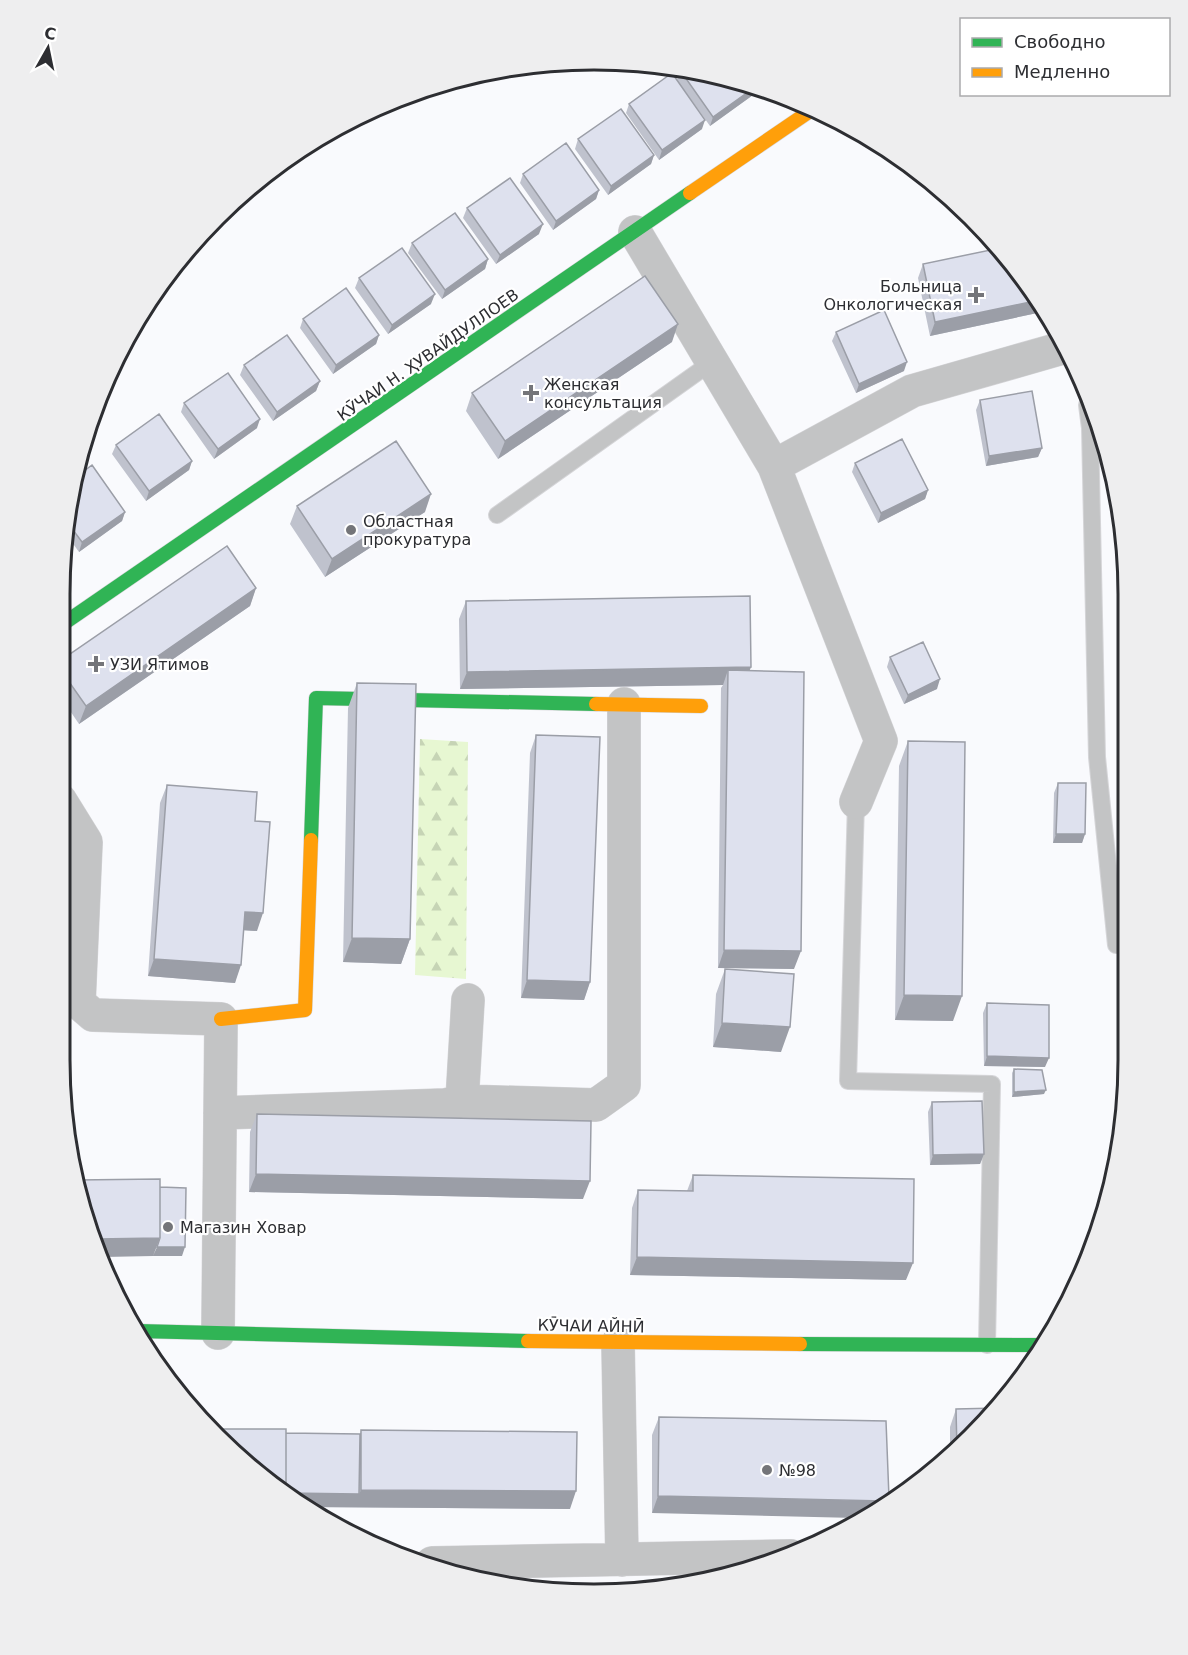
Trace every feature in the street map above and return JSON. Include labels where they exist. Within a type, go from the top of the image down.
[{"type":"street","name":"КӮЧАИ Н. ҲУВАЙДУЛЛОЕВ","points":[[70,619],[805,115]]},
{"type":"street","points":[[635,232],[774,466],[881,741],[856,802]]},
{"type":"street","points":[[774,466],[912,391],[1057,350]]},
{"type":"street","points":[[70,816],[86,842],[79,1003],[93,1015],[221,1019],[305,1010],[316,698],[701,706]]},
{"type":"street","points":[[220,1113],[445,1105],[462,1101],[596,1105],[624,1085],[624,704]]},
{"type":"street","points":[[462,1101],[468,1000]]},
{"type":"street","points":[[218,1332],[221,1019]]},
{"type":"street","name":"КӮЧАИ АЙНӢ","points":[[146,1331],[618,1343],[1033,1346]]},
{"type":"street","points":[[618,1343],[622,1560]]},
{"type":"street","points":[[445,1563],[763,1557]]},
{"type":"lane","points":[[497,515],[712,362]]},
{"type":"lane","points":[[1092,433],[1097,757],[1116,945]]},
{"type":"lane","points":[[856,802],[848,1081],[992,1084],[987,1345]]},
{"type":"green space","points":[[420,739],[468,742],[466,979],[415,975]]},
{"type":"building","points":[[668,76],[675,77],[705,120],[662,150],[629,104]]},
{"type":"building","points":[[687,79],[746,93],[713,117]]},
{"type":"building","points":[[621,109],[654,155],[611,186],[578,139]]},
{"type":"building","points":[[566,143],[599,190],[556,221],[523,174]]},
{"type":"building","points":[[510,178],[543,224],[500,255],[467,208]]},
{"type":"building","points":[[455,213],[488,259],[445,290],[412,243]]},
{"type":"building","points":[[402,248],[435,294],[392,325],[359,278]]},
{"type":"building","name":"Больница Онкологическая","points":[[989,250],[1029,302],[935,322],[923,264]]},
{"type":"building","points":[[645,276],[678,324],[505,441],[472,393]]},
{"type":"building","points":[[346,288],[379,335],[336,365],[303,319]]},
{"type":"building","points":[[884,310],[907,362],[859,384],[836,332]]},
{"type":"building","points":[[287,335],[320,381],[277,412],[244,365]]},
{"type":"building","points":[[228,373],[260,419],[218,449],[184,403]]},
{"type":"building","points":[[1032,391],[1042,448],[989,456],[980,400]]},
{"type":"building","points":[[159,414],[192,461],[149,491],[116,445]]},
{"type":"building","points":[[902,439],[928,490],[881,513],[855,463]]},
{"type":"building","points":[[396,441],[431,494],[332,559],[297,506]]},
{"type":"building","points":[[92,465],[125,512],[82,542],[74,532],[86,470]]},
{"type":"building","points":[[227,546],[256,588],[86,706],[70,683],[70,654]]},
{"type":"building","points":[[750,596],[751,667],[467,672],[466,601]]},
{"type":"building","points":[[923,642],[940,679],[908,695],[890,657]]},
{"type":"building","points":[[728,670],[804,672],[801,951],[724,950]]},
{"type":"building","points":[[357,683],[416,684],[410,939],[352,938]]},
{"type":"building","points":[[536,735],[600,737],[590,982],[527,980]]},
{"type":"building","points":[[908,741],[965,742],[962,996],[904,995]]},
{"type":"building","points":[[1058,783],[1086,783],[1085,834],[1056,834]]},
{"type":"building","points":[[167,785],[257,792],[255,821],[270,822],[263,913],[245,912],[241,965],[154,959]]},
{"type":"building","points":[[725,969],[794,974],[790,1027],[722,1023]]},
{"type":"building","points":[[987,1003],[1049,1005],[1049,1058],[987,1056]]},
{"type":"building","points":[[1014,1069],[1042,1070],[1046,1090],[1014,1092]]},
{"type":"building","points":[[982,1101],[984,1154],[933,1155],[932,1102]]},
{"type":"building","points":[[257,1114],[591,1121],[590,1181],[256,1174]]},
{"type":"building","points":[[693,1175],[914,1179],[913,1263],[637,1257],[638,1190],[693,1191]]},
{"type":"building","points":[[160,1179],[160,1238],[102,1239],[85,1180]]},
{"type":"building","name":"Магазин Ховар","points":[[160,1187],[186,1188],[185,1247],[157,1247],[160,1238]]},
{"type":"building","points":[[986,1408],[957,1438],[956,1409]]},
{"type":"building","name":"№98","points":[[659,1417],[886,1421],[889,1493],[877,1501],[658,1496]]},
{"type":"building","points":[[222,1429],[286,1429],[286,1484],[249,1455]]},
{"type":"building","points":[[361,1430],[577,1432],[576,1491],[361,1490]]},
{"type":"building","points":[[286,1433],[360,1434],[359,1494],[299,1493],[286,1484]]},
{"type":"traffic: fast","points":[[70,619],[690,193]]},
{"type":"traffic: fast","points":[[311,840],[316,698],[596,704]]},
{"type":"traffic: fast","points":[[146,1331],[528,1341]]},
{"type":"traffic: fast","points":[[800,1344],[1033,1345]]},
{"type":"traffic: slow","points":[[690,193],[805,115]]},
{"type":"traffic: slow","points":[[596,704],[701,706]]},
{"type":"traffic: slow","points":[[221,1019],[305,1010],[311,840]]},
{"type":"traffic: slow","points":[[528,1341],[800,1344]]},
{"type":"place","name":"Больница Онкологическая","points":[[976,295]]},
{"type":"place","name":"Женская консультация","points":[[531,393]]},
{"type":"place","name":"Областная прокуратура","points":[[351,530]]},
{"type":"place","name":"УЗИ Ятимов","points":[[96,664]]},
{"type":"place","name":"Магазин Ховар","points":[[168,1227]]},
{"type":"place","name":"№98","points":[[767,1470]]}]
